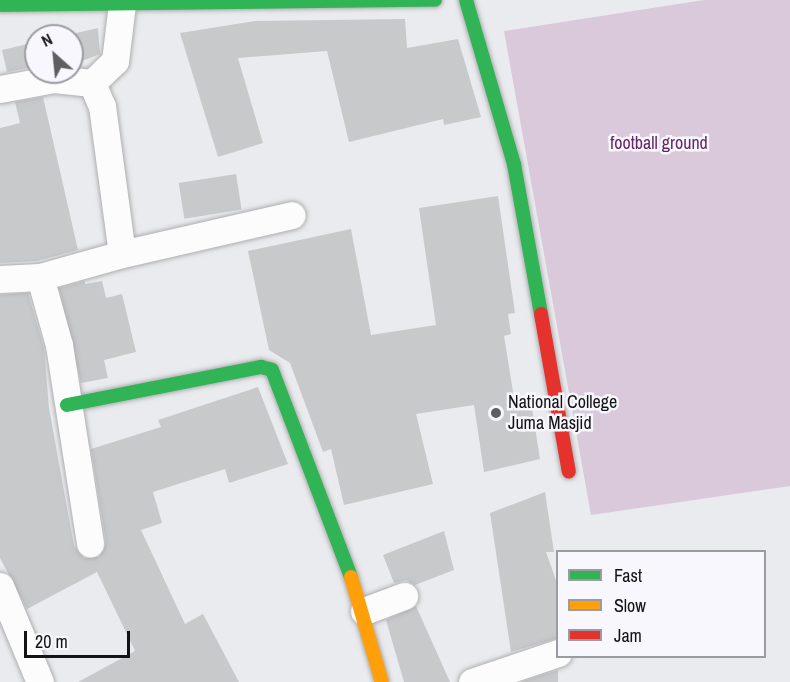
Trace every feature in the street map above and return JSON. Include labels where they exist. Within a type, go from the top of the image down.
[{"type":"street","points":[[0,5],[435,0]]},
{"type":"street","points":[[466,0],[514,164],[569,472]]},
{"type":"street","points":[[92,83],[115,60],[122,4]]},
{"type":"street","points":[[0,89],[54,79],[92,83]]},
{"type":"street","points":[[92,83],[102,106],[122,254]]},
{"type":"street","points":[[0,279],[40,277],[122,254],[292,214]]},
{"type":"street","points":[[40,277],[57,335],[90,544]]},
{"type":"street","points":[[67,405],[261,367],[272,370],[364,611],[382,682]]},
{"type":"street","points":[[0,586],[40,682]]},
{"type":"street","points":[[364,611],[404,597]]},
{"type":"street","points":[[472,682],[556,654]]},
{"type":"green space","name":"football ground","points":[[704,0],[790,0],[790,486],[591,515],[504,31]]},
{"type":"building","points":[[405,19],[407,48],[458,39],[481,117],[444,125],[443,119],[349,142],[327,51],[238,58],[263,143],[218,157],[180,33],[255,21]]},
{"type":"building","points":[[98,28],[100,54],[84,60],[84,31]]},
{"type":"building","points":[[24,45],[24,68],[7,72],[2,50]]},
{"type":"building","points":[[43,97],[78,250],[37,261],[0,263],[0,128],[20,123],[15,102]]},
{"type":"building","points":[[236,174],[242,210],[184,219],[179,183]]},
{"type":"building","points":[[498,196],[515,313],[508,314],[511,334],[504,336],[514,398],[530,396],[540,459],[484,472],[474,405],[416,414],[433,484],[344,505],[331,449],[323,452],[290,363],[269,350],[248,251],[351,229],[371,335],[436,325],[419,208]]},
{"type":"building","points":[[85,281],[85,284],[102,281],[106,298],[122,294],[136,352],[104,360],[108,378],[81,383],[59,288]]},
{"type":"building","points":[[28,293],[44,348],[49,408],[74,546],[84,558],[99,557],[106,542],[91,449],[161,427],[158,420],[258,387],[288,464],[229,483],[225,469],[153,492],[162,523],[141,530],[185,624],[203,614],[239,682],[78,682],[135,651],[97,572],[27,609],[0,558],[0,295]]},
{"type":"building","points":[[545,492],[554,552],[546,552],[556,580],[556,639],[511,652],[490,513]]},
{"type":"building","points":[[444,531],[454,570],[415,585],[406,580],[394,583],[383,555]]},
{"type":"building","points":[[416,606],[450,682],[404,682],[386,620]]},
{"type":"building","points":[[558,670],[558,682],[521,682]]},
{"type":"traffic: fast","points":[[0,5],[435,0]]},
{"type":"traffic: fast","points":[[466,0],[514,164],[541,314]]},
{"type":"traffic: fast","points":[[67,405],[261,367],[272,370],[351,577]]},
{"type":"traffic: slow","points":[[351,577],[382,682]]},
{"type":"traffic: jam","points":[[541,314],[569,472]]},
{"type":"place","name":"National College Juma Masjid","points":[[496,413]]}]
